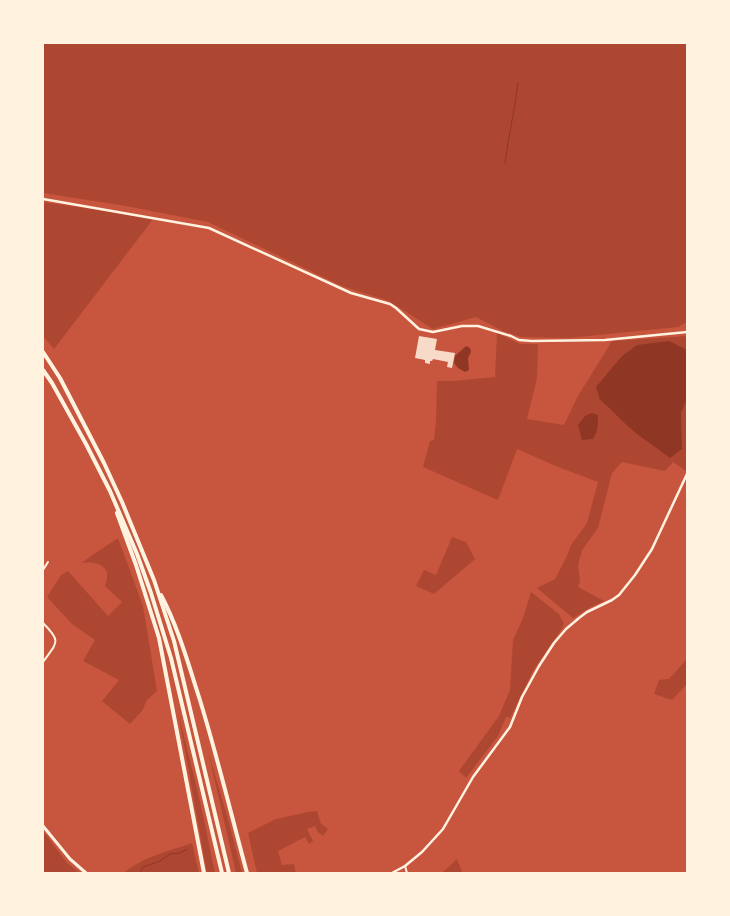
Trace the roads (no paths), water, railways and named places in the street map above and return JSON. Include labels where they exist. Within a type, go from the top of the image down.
[{"type":"highway","points":[[43,352],[60,378],[104,463],[122,502],[154,580],[174,641],[229,873]]},
{"type":"highway","points":[[43,370],[52,383],[86,444],[110,491],[137,554],[165,634],[181,695],[222,873]]},
{"type":"highway","points":[[110,491],[136,565],[159,638],[204,873]]},
{"type":"highway","points":[[154,580],[170,611],[189,665],[205,716],[247,873]]},
{"type":"main road","points":[[43,826],[70,859],[86,873]]},
{"type":"street","points":[[43,199],[209,228],[351,293],[390,304],[418,329],[433,332],[453,328],[478,326],[511,336],[519,340],[532,341],[605,340],[687,332]]},
{"type":"street","points":[[392,873],[405,866],[422,852],[443,829],[473,777],[510,727],[525,691],[554,643],[566,629],[587,612],[619,595],[635,576],[652,549],[687,475]]},
{"type":"street","points":[[43,570],[44,566],[48,562]]},
{"type":"street","points":[[43,623],[53,633],[56,638],[56,643],[43,662]]},
{"type":"street","points":[[405,866],[407,873]]},
{"type":"waterway","points":[[505,164],[518,83]]},
{"type":"waterway","points":[[140,873],[143,867],[160,861],[170,854],[180,853],[187,849]]}]
